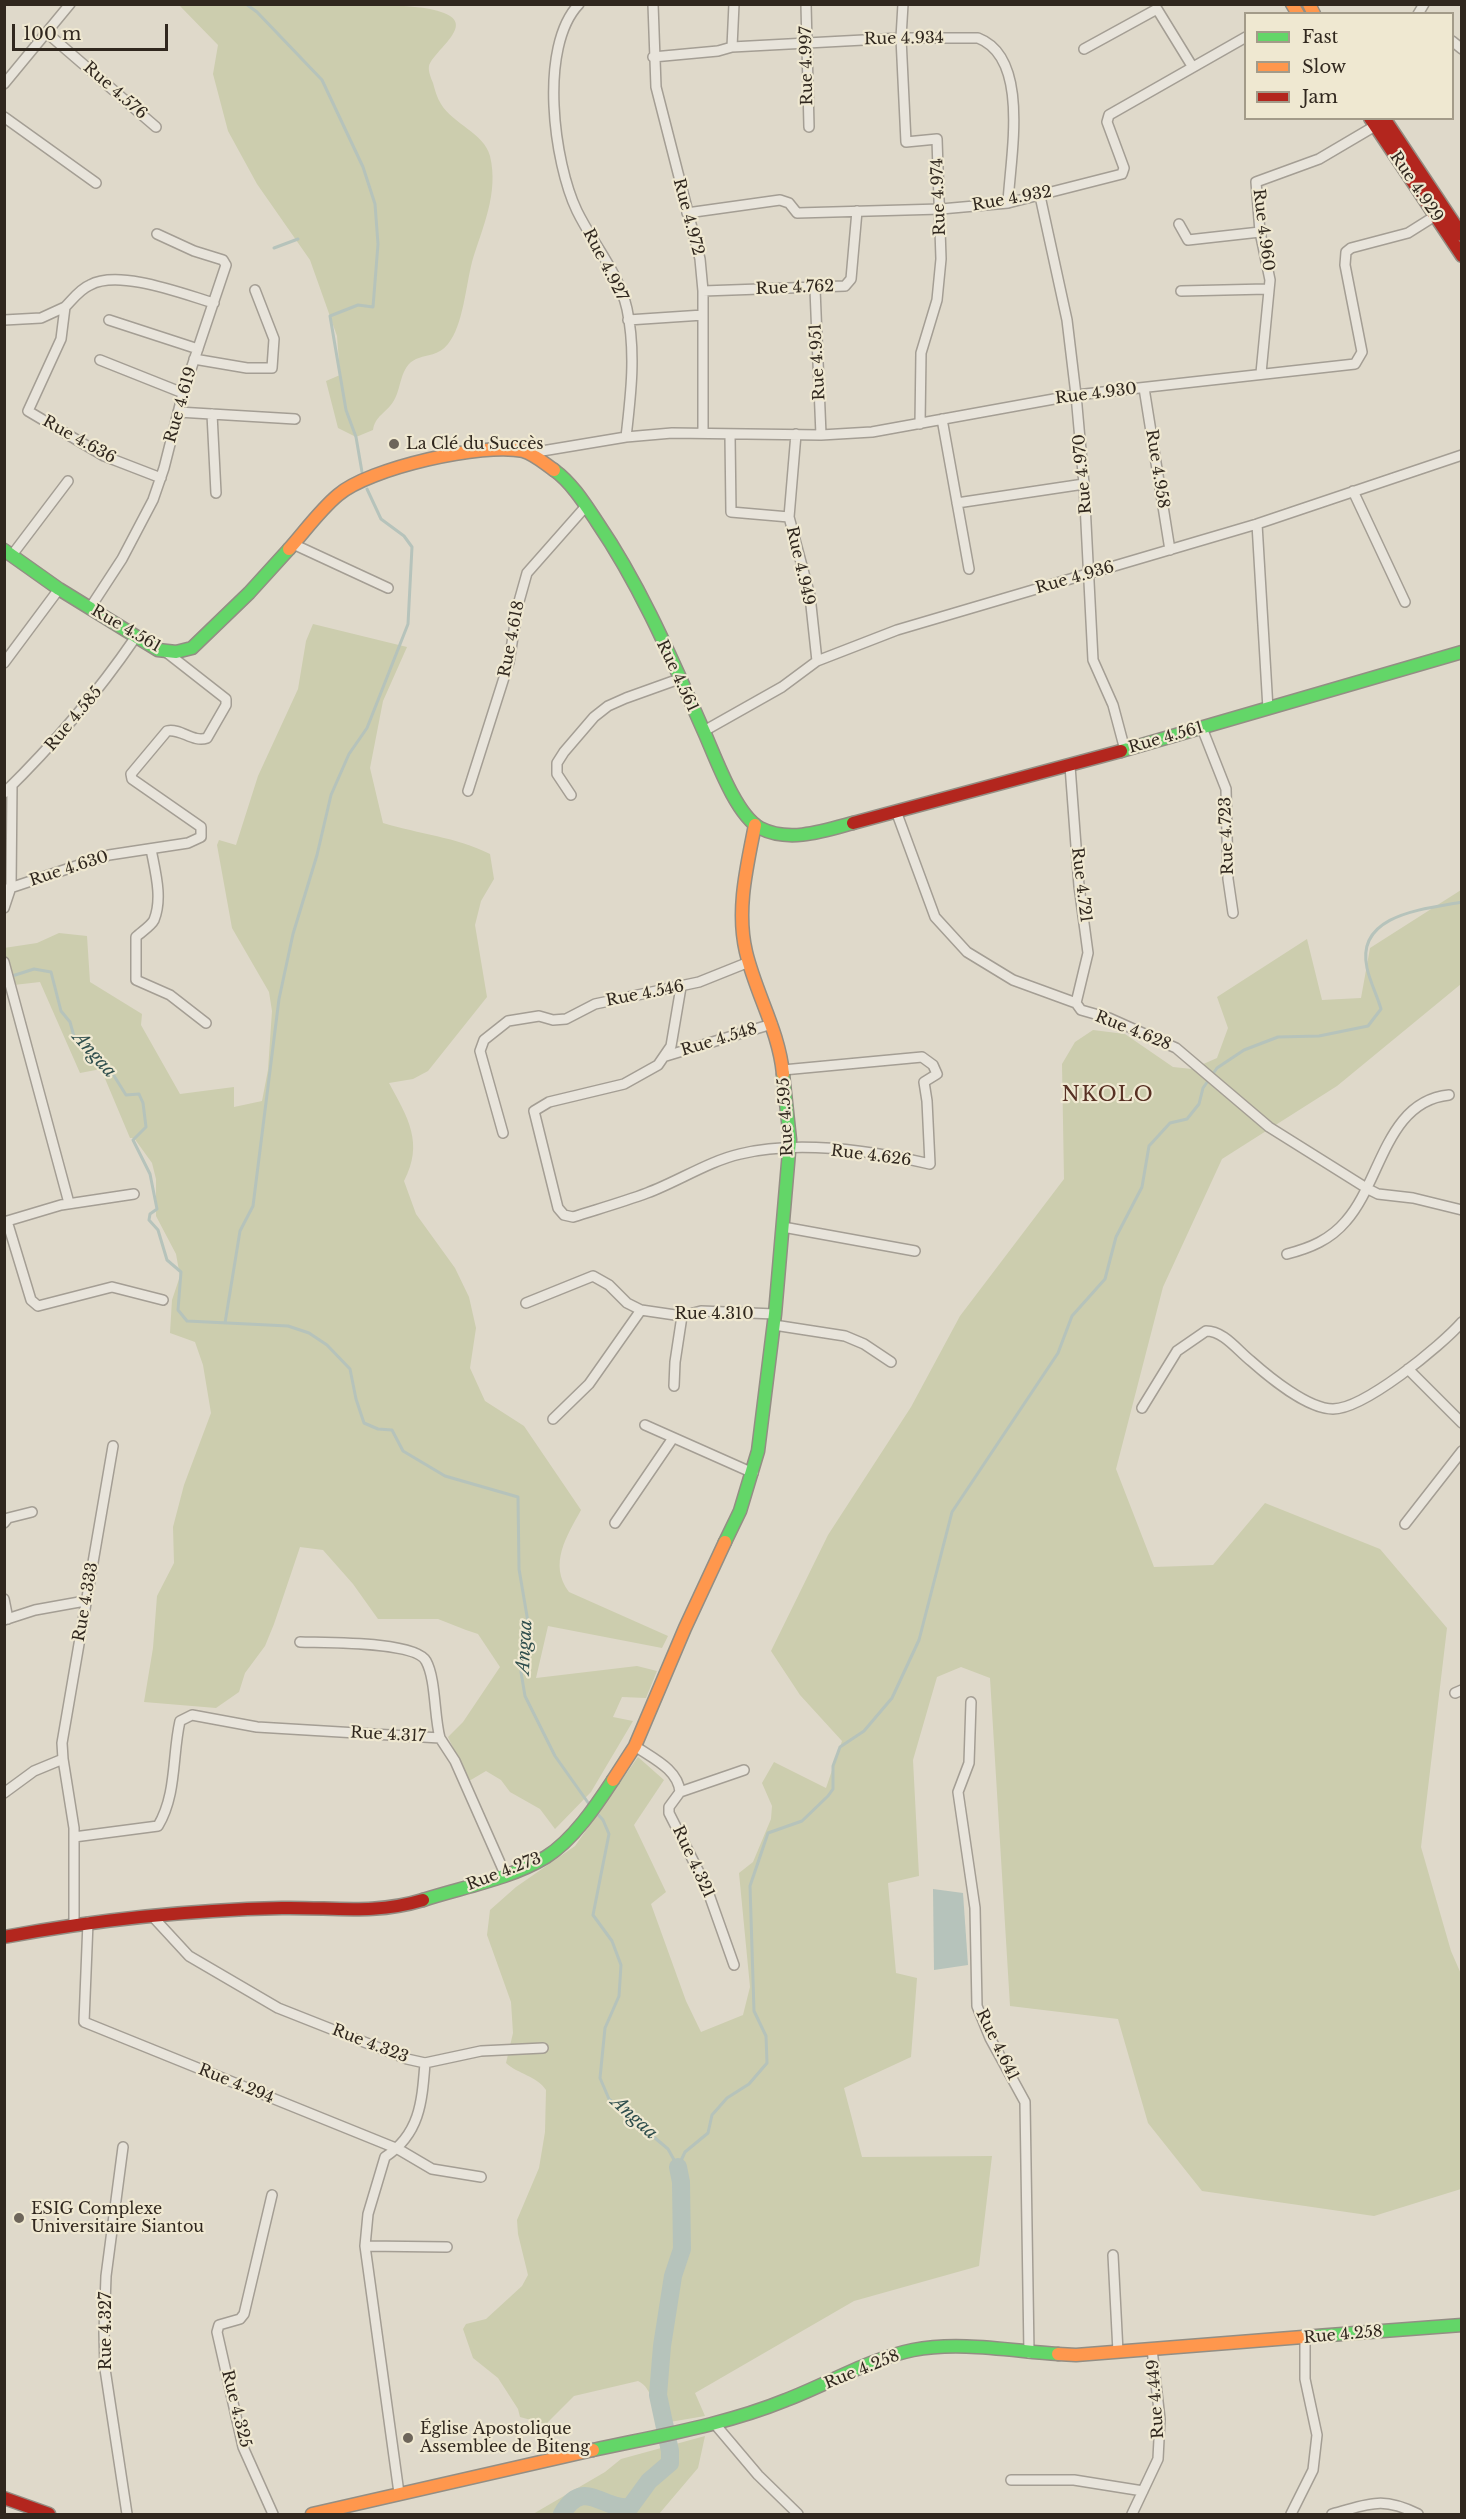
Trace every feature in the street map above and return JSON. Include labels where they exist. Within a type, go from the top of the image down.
[{"type":"main road","name":"Rue 4.929","points":[[1377,121],[1461,256]]},
{"type":"main road","name":"Rue 4.929","points":[[1377,121],[1461,235]]},
{"type":"main road","name":"Rue 4.561","points":[[8,552],[59,589],[135,638],[166,652],[184,652],[192,648],[249,593],[339,494],[382,472],[464,453],[501,451],[530,453],[552,467],[587,505],[638,594],[740,802],[755,825],[776,833],[812,834],[1070,766],[1461,652]]},
{"type":"main road","name":"Rue 4.595","points":[[755,825],[741,912],[743,944],[772,1024],[783,1070],[790,1148],[774,1320],[758,1451]]},
{"type":"main road","name":"Rue 4.273","points":[[4,1936],[88,1922],[153,1917],[283,1908],[360,1911],[388,1908],[418,1902],[505,1874],[548,1856],[567,1839],[610,1784],[634,1746],[652,1710],[685,1628],[740,1511],[758,1451]]},
{"type":"main road","name":"Rue 4.258","points":[[312,2514],[714,2423],[785,2401],[868,2365],[914,2350],[951,2347],[1076,2355],[1461,2325]]},
{"type":"main road","points":[[4,2498],[49,2514]]},
{"type":"street","points":[[4,84],[70,4]]},
{"type":"street","name":"Rue 4.927","points":[[579,4],[565,28],[554,80],[557,146],[564,180],[578,212],[622,291],[628,320],[633,376],[626,436]]},
{"type":"street","name":"Rue 4.972","points":[[653,4],[653,57],[656,87],[700,259],[703,291],[703,433]]},
{"type":"street","points":[[732,47],[734,4]]},
{"type":"street","name":"Rue 4.997","points":[[806,4],[809,127]]},
{"type":"street","name":"Rue 4.974","points":[[903,4],[901,38],[906,142],[937,139],[941,209],[938,293],[921,353],[920,424]]},
{"type":"street","points":[[1294,10],[1308,4]]},
{"type":"street","points":[[1084,49],[1162,7],[1192,66]]},
{"type":"street","name":"Rue 4.576","points":[[47,33],[156,127]]},
{"type":"street","name":"Rue 4.934","points":[[653,57],[718,51],[732,47],[807,42],[901,38],[978,38],[993,47],[1003,59],[1014,93],[1008,203]]},
{"type":"street","name":"Rue 4.932","points":[[687,213],[780,200],[789,203],[797,213],[941,209],[1008,203],[1122,174],[1124,168],[1107,122],[1109,115],[1244,38]]},
{"type":"street","points":[[4,117],[96,183]]},
{"type":"street","name":"Rue 4.960","points":[[1261,373],[1269,272],[1260,232],[1256,182],[1319,159],[1377,121]]},
{"type":"street","name":"Rue 4.970","points":[[1040,196],[1067,320],[1076,395],[1090,575],[1093,660],[1113,705],[1125,750]]},
{"type":"street","name":"Rue 4.762","points":[[703,291],[815,289],[849,284],[857,211]]},
{"type":"street","name":"Rue 4.930","points":[[626,436],[703,433],[730,436],[821,435],[872,432],[1076,395],[1355,364],[1362,352],[1345,265],[1346,252],[1351,248],[1408,233],[1435,216]]},
{"type":"street","points":[[1179,224],[1184,236],[1194,241],[1260,232]]},
{"type":"street","name":"Rue 4.619","points":[[90,608],[122,559],[153,500],[183,393],[226,262],[157,234]]},
{"type":"street","points":[[4,320],[41,318],[65,307],[91,284],[117,281],[147,284],[214,303]]},
{"type":"street","name":"Rue 4.951","points":[[815,289],[821,435]]},
{"type":"street","points":[[1181,291],[1267,289]]},
{"type":"street","points":[[194,359],[247,368],[272,368],[274,339],[255,290]]},
{"type":"street","name":"Rue 4.636","points":[[65,307],[61,339],[28,411],[104,456],[161,478]]},
{"type":"street","points":[[628,320],[703,315]]},
{"type":"street","points":[[109,320],[198,349]]},
{"type":"street","points":[[100,360],[183,393]]},
{"type":"street","name":"Rue 4.958","points":[[1144,388],[1170,550]]},
{"type":"street","points":[[178,412],[295,419]]},
{"type":"street","points":[[212,414],[216,493]]},
{"type":"street","points":[[942,419],[969,568]]},
{"type":"street","name":"Rue 4.949","points":[[796,434],[789,516],[808,589],[817,661]]},
{"type":"street","points":[[530,453],[626,436]]},
{"type":"street","points":[[730,436],[732,512],[789,516]]},
{"type":"street","name":"Rue 4.936","points":[[704,731],[782,687],[817,661],[897,630],[1257,524],[1461,455]]},
{"type":"street","points":[[8,552],[68,481]]},
{"type":"street","points":[[957,503],[1084,484]]},
{"type":"street","points":[[1353,491],[1405,602]]},
{"type":"street","name":"Rue 4.618","points":[[468,791],[509,662],[518,605],[526,573],[587,505]]},
{"type":"street","points":[[1257,524],[1268,709]]},
{"type":"street","points":[[293,544],[388,588]]},
{"type":"street","points":[[4,663],[59,589]]},
{"type":"street","name":"Rue 4.585","points":[[4,793],[48,750],[97,693],[135,638]]},
{"type":"street","name":"Rue 4.630","points":[[8,889],[109,855],[197,841],[202,833],[201,827],[132,779],[131,774],[167,731],[174,730],[200,740],[207,738],[226,705],[226,699],[166,652]]},
{"type":"street","points":[[571,795],[558,774],[557,763],[594,717],[608,706],[679,679]]},
{"type":"street","name":"Rue 4.723","points":[[1202,728],[1226,789],[1228,879],[1233,913]]},
{"type":"street","name":"Rue 4.721","points":[[1070,766],[1079,886],[1088,953],[1076,1003]]},
{"type":"street","points":[[4,908],[8,889],[12,785]]},
{"type":"street","name":"Rue 4.628","points":[[896,811],[935,917],[968,952],[1013,981],[1076,1003],[1081,1010],[1109,1018],[1176,1048],[1269,1127],[1335,1171],[1368,1189],[1378,1194],[1413,1198],[1461,1210]]},
{"type":"street","points":[[151,849],[157,879],[157,903],[153,922],[136,937],[136,980],[170,995],[206,1023]]},
{"type":"street","name":"Rue 4.546","points":[[503,1133],[480,1046],[508,1021],[531,1017],[566,1019],[595,1004],[681,987],[716,977],[749,962]]},
{"type":"street","points":[[4,963],[69,1203]]},
{"type":"street","points":[[666,1056],[681,987]]},
{"type":"street","name":"Rue 4.548","points":[[666,1056],[772,1024]]},
{"type":"street","name":"Rue 4.626","points":[[666,1056],[658,1065],[624,1084],[549,1102],[534,1112],[558,1208],[564,1215],[573,1217],[647,1194],[738,1154],[790,1148],[889,1155],[930,1164],[924,1082],[937,1074],[933,1065],[922,1057],[783,1070]]},
{"type":"street","points":[[1287,1254],[1316,1246],[1346,1222],[1368,1189],[1383,1152],[1408,1113],[1432,1096],[1449,1095]]},
{"type":"street","points":[[134,1194],[69,1203],[6,1222],[31,1300],[38,1306],[112,1287],[163,1300]]},
{"type":"street","points":[[783,1227],[915,1251]]},
{"type":"street","name":"Rue 4.310","points":[[526,1303],[593,1276],[609,1285],[627,1303],[641,1310],[682,1316],[701,1311],[774,1320],[845,1336],[864,1344],[891,1362]]},
{"type":"street","points":[[553,1419],[589,1384],[641,1310]]},
{"type":"street","points":[[674,1386],[682,1316]]},
{"type":"street","points":[[1142,1408],[1177,1351],[1206,1331],[1224,1336],[1255,1365],[1286,1387],[1319,1407],[1332,1409],[1353,1404],[1408,1369],[1461,1322]]},
{"type":"street","points":[[1408,1369],[1461,1423]]},
{"type":"street","points":[[645,1425],[753,1473]]},
{"type":"street","points":[[615,1523],[673,1438]]},
{"type":"street","name":"Rue 4.333","points":[[63,1759],[62,1743],[113,1446]]},
{"type":"street","points":[[1405,1524],[1461,1451]]},
{"type":"street","points":[[4,1523],[8,1518],[32,1512]]},
{"type":"street","points":[[4,1599],[6,1619],[35,1610],[85,1601]]},
{"type":"street","points":[[300,1642],[395,1647],[416,1651],[423,1656],[429,1670],[440,1738]]},
{"type":"street","name":"Rue 4.641","points":[[971,1702],[969,1763],[958,1792],[975,1908],[977,2006],[990,2038],[1025,2102],[1028,2150],[1029,2353]]},
{"type":"street","name":"Rue 4.317","points":[[74,1837],[133,1832],[158,1826],[166,1813],[171,1796],[180,1721],[185,1716],[204,1716],[257,1727],[440,1738],[463,1779],[505,1874]]},
{"type":"street","points":[[634,1746],[670,1771],[680,1792],[744,1770]]},
{"type":"street","points":[[4,1792],[34,1771],[63,1759],[72,1805],[74,1924]]},
{"type":"street","name":"Rue 4.321","points":[[680,1792],[669,1807],[669,1813],[706,1886],[734,1965]]},
{"type":"street","name":"Rue 4.323","points":[[153,1917],[189,1956],[278,2008],[407,2059],[425,2063],[418,2114],[410,2134],[398,2149],[385,2157],[368,2214],[365,2246],[399,2493]]},
{"type":"street","name":"Rue 4.294","points":[[88,1922],[84,2022],[398,2149],[432,2169],[481,2177]]},
{"type":"street","points":[[425,2063],[481,2051],[543,2048]]},
{"type":"street","name":"Rue 4.327","points":[[123,2147],[106,2276],[104,2333],[105,2369],[127,2514]]},
{"type":"street","name":"Rue 4.325","points":[[272,2195],[242,2317],[219,2325],[217,2332],[243,2447],[273,2514]]},
{"type":"street","points":[[365,2246],[447,2247]]},
{"type":"street","points":[[1113,2255],[1118,2352]]},
{"type":"street","points":[[1291,2514],[1313,2470],[1317,2435],[1305,2379],[1305,2338]]},
{"type":"street","name":"Rue 4.449","points":[[1132,2514],[1158,2459],[1160,2437],[1152,2349]]},
{"type":"street","points":[[714,2423],[758,2475],[798,2514]]},
{"type":"street","points":[[1011,2480],[1074,2480],[1143,2491]]},
{"type":"street","points":[[1332,2514],[1372,2504],[1392,2503],[1419,2514]]},
{"type":"green space","points":[[385,4],[430,9],[453,18],[456,24],[455,31],[432,60],[429,72],[438,99],[446,111],[482,141],[487,148],[492,170],[492,184],[488,210],[472,262],[461,316],[453,336],[440,351],[416,359],[406,367],[396,397],[378,418],[373,430],[356,437],[338,428],[326,381],[340,375],[337,336],[310,260],[257,184],[228,131],[213,74],[218,45],[179,5]]},
{"type":"green space","points":[[313,624],[407,647],[383,701],[370,768],[383,823],[451,840],[490,854],[494,879],[481,901],[475,925],[487,997],[428,1071],[413,1079],[389,1083],[407,1119],[413,1143],[413,1155],[404,1181],[416,1214],[455,1268],[469,1297],[476,1328],[470,1368],[485,1401],[524,1426],[581,1510],[562,1550],[560,1571],[563,1582],[569,1592],[668,1636],[662,1648],[548,1626],[536,1678],[637,1666],[657,1671],[646,1698],[622,1697],[613,1717],[633,1721],[591,1792],[555,1829],[540,1809],[510,1792],[501,1780],[486,1771],[469,1781],[448,1737],[463,1722],[500,1667],[478,1634],[438,1619],[378,1619],[353,1584],[323,1550],[300,1547],[265,1646],[245,1673],[239,1692],[216,1708],[144,1702],[153,1648],[157,1596],[174,1563],[173,1527],[184,1485],[211,1413],[203,1365],[195,1342],[170,1333],[172,1300],[180,1276],[176,1254],[156,1216],[156,1179],[152,1163],[134,1138],[130,1138],[101,1069],[80,1073],[40,982],[5,986],[4,948],[37,943],[59,933],[87,936],[90,982],[142,1014],[141,1025],[180,1094],[234,1087],[234,1107],[262,1101],[268,1070],[272,1011],[269,992],[232,928],[217,845],[219,840],[236,845],[258,776],[298,689],[306,641]]},
{"type":"green space","points":[[1461,890],[1461,984],[1337,1086],[1222,1159],[1163,1287],[1116,1469],[1154,1567],[1213,1565],[1265,1503],[1380,1549],[1447,1628],[1421,1847],[1451,1951],[1461,1974],[1461,2189],[1374,2216],[1202,2191],[1148,2123],[1118,2019],[1010,2006],[990,1678],[961,1667],[937,1677],[913,1760],[919,1876],[888,1883],[896,1973],[917,1978],[911,2057],[844,2088],[862,2157],[992,2156],[979,2266],[854,2301],[695,2393],[705,2416],[658,2424],[650,2394],[638,2381],[574,2396],[546,2424],[520,2417],[518,2409],[498,2378],[473,2358],[463,2329],[466,2324],[486,2319],[522,2286],[528,2275],[517,2220],[539,2168],[545,2132],[546,2090],[538,2081],[506,2063],[513,2033],[511,2002],[487,1935],[490,1910],[516,1887],[575,1846],[638,1757],[664,1780],[634,1825],[666,1892],[651,1904],[686,2001],[701,2032],[743,2015],[750,1987],[739,1873],[753,1862],[771,1819],[772,1806],[762,1783],[774,1762],[826,1788],[842,1741],[800,1695],[771,1651],[828,1535],[911,1407],[960,1316],[1064,1179],[1062,1064],[1075,1042],[1093,1030],[1125,1034],[1173,1067],[1192,1069],[1217,1058],[1228,1028],[1217,997],[1307,939],[1322,1000],[1361,998],[1370,948]]},
{"type":"green space","points":[[705,2436],[698,2468],[659,2514],[533,2514],[605,2472],[621,2459]]},
{"type":"shaded area","points":[[933,1889],[963,1893],[968,1965],[934,1970]]},
{"type":"waterway","points":[[246,4],[257,12],[322,80],[363,167],[375,204],[378,244],[373,307],[358,305],[330,316],[346,410],[356,437],[362,472]]},
{"type":"waterway","points":[[274,248],[298,239]]},
{"type":"waterway","points":[[225,1323],[240,1231],[253,1206],[279,999],[293,934],[317,855],[331,795],[349,754],[367,728],[408,624],[412,547],[404,536],[381,519],[367,489]]},
{"type":"waterway","points":[[678,2167],[685,2152],[708,2133],[712,2115],[727,2098],[749,2084],[767,2063],[766,2036],[754,2011],[750,1886],[768,1833],[802,1821],[828,1796],[833,1789],[833,1766],[840,1747],[864,1731],[892,1698],[919,1640],[952,1512],[1058,1353],[1072,1316],[1105,1279],[1116,1237],[1142,1187],[1149,1146],[1170,1123],[1187,1119],[1199,1104],[1203,1088],[1217,1068],[1244,1050],[1278,1037],[1319,1036],[1368,1026],[1381,1009],[1367,968],[1366,950],[1372,936],[1382,925],[1396,917],[1462,902]]},
{"type":"waterway","name":"Angaa","points":[[9,977],[34,969],[51,972],[61,1011],[70,1022],[75,1040],[106,1063],[126,1095],[139,1094],[143,1103],[146,1127],[133,1140],[150,1174],[157,1209],[150,1214],[149,1220],[158,1230],[167,1260],[181,1272],[178,1310],[187,1321],[288,1326],[309,1333],[327,1345],[350,1369],[364,1423],[378,1429],[392,1430],[403,1451],[445,1476],[518,1497],[519,1569],[528,1622],[521,1672],[525,1696],[555,1756],[589,1804]]},
{"type":"waterway","name":"Angaa","points":[[593,1809],[603,1820],[609,1834],[593,1915],[612,1941],[621,1965],[619,1996],[605,2028],[600,2078],[609,2099],[668,2149],[678,2167]]},
{"type":"waterway","name":"Angaa","points":[[562,2514],[570,2503],[578,2497],[586,2496],[620,2507],[630,2507],[649,2481],[670,2463],[670,2451],[658,2395],[662,2346],[673,2276],[682,2249],[681,2182],[678,2167]]},
{"type":"traffic: fast","points":[[554,470],[567,481],[583,501],[643,599],[728,786],[751,821],[760,828],[783,835],[818,832],[853,823]]},
{"type":"traffic: fast","points":[[4,550],[59,589],[158,650],[176,652],[192,648],[249,593],[289,549]]},
{"type":"traffic: fast","points":[[1121,751],[1462,652]]},
{"type":"traffic: fast","points":[[725,1542],[740,1511],[758,1451],[775,1314],[790,1140],[783,1074]]},
{"type":"traffic: fast","points":[[423,1900],[502,1877],[546,1857],[575,1832],[613,1780]]},
{"type":"traffic: fast","points":[[1303,2337],[1462,2325]]},
{"type":"traffic: fast","points":[[593,2450],[691,2429],[763,2409],[880,2359],[913,2350],[949,2346],[1058,2354]]},
{"type":"traffic: slow","points":[[1292,4],[1297,12]]},
{"type":"traffic: slow","points":[[1309,4],[1313,12]]},
{"type":"traffic: slow","points":[[289,549],[338,495],[374,475],[400,467],[456,454],[505,449],[527,452],[554,470]]},
{"type":"traffic: slow","points":[[755,825],[742,904],[743,936],[750,968],[777,1043],[783,1074]]},
{"type":"traffic: slow","points":[[613,1780],[635,1746],[685,1628],[725,1542]]},
{"type":"traffic: slow","points":[[1058,2354],[1076,2355],[1303,2337]]},
{"type":"traffic: slow","points":[[312,2514],[593,2450]]},
{"type":"traffic: jam","points":[[1371,120],[1462,256]]},
{"type":"traffic: jam","points":[[1385,120],[1462,235]]},
{"type":"traffic: jam","points":[[853,823],[1121,751]]},
{"type":"traffic: jam","points":[[4,1937],[107,1921],[177,1914],[282,1908],[370,1909],[405,1905],[423,1900]]},
{"type":"traffic: jam","points":[[4,2498],[49,2514]]},
{"type":"place","name":"La Clé du Succès","points":[[394,444]]},
{"type":"place","name":"ESIG Complexe Universitaire Siantou","points":[[19,2218]]},
{"type":"place","name":"Église Apostolique Assemblee de Biteng","points":[[408,2438]]},
{"type":"district","name":"NKOLO","points":[[1108,1095]]}]
